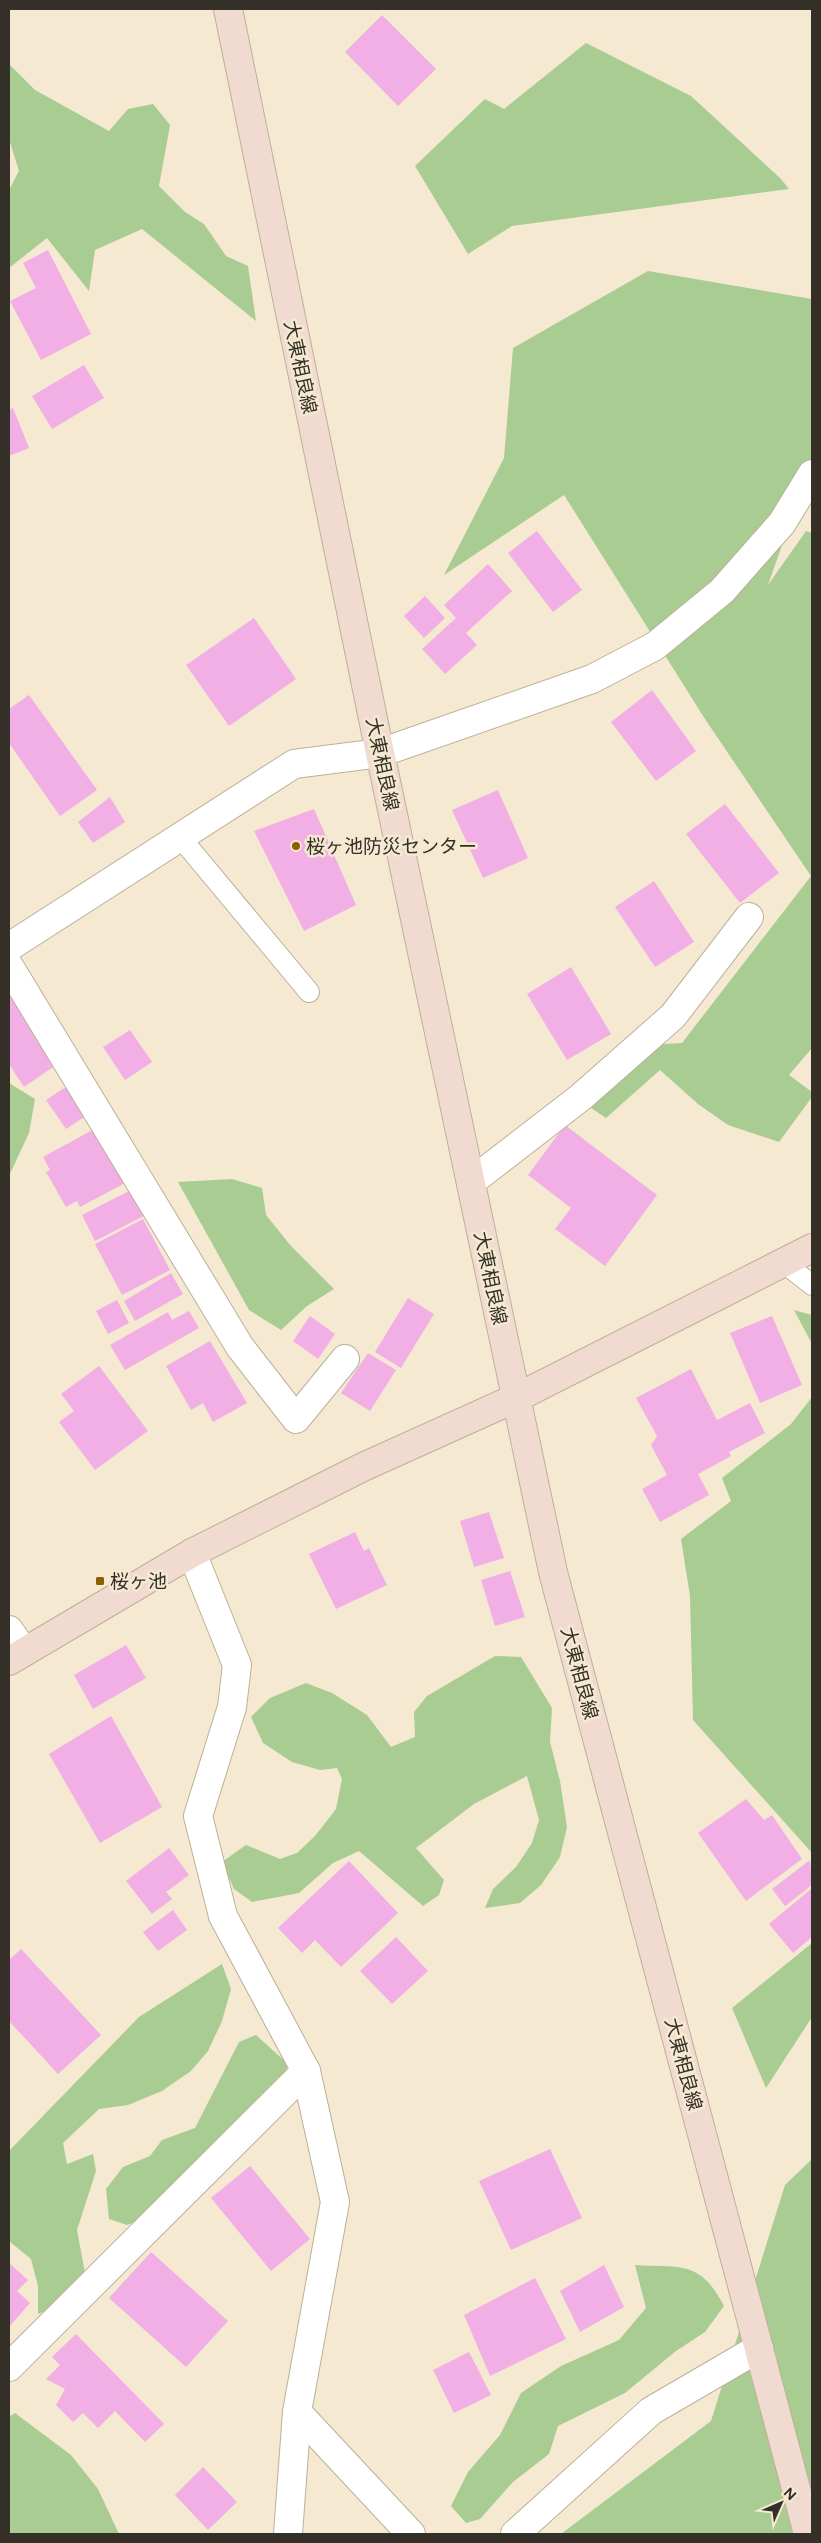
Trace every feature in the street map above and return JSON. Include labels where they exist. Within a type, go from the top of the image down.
[{"type":"main road","name":"大東相良線","points":[[228,9],[380,753],[554,1572],[808,2534]]},
{"type":"main road","points":[[16,1657],[192,1553],[363,1467],[516,1398],[812,1248]]},
{"type":"street","points":[[9,947],[294,764],[380,753],[592,679],[655,646],[722,591],[782,523],[812,474]]},
{"type":"street","points":[[471,1182],[581,1097],[672,1016],[749,918]]},
{"type":"street","points":[[9,966],[240,1347],[296,1419],[345,1359]]},
{"type":"street","points":[[192,1553],[237,1665],[232,1708],[198,1816],[223,1916],[306,2071],[335,2202],[297,2412],[288,2534]]},
{"type":"street","points":[[9,1630],[16,1657]]},
{"type":"street","points":[[9,2367],[306,2071]]},
{"type":"street","points":[[515,2534],[651,2411],[759,2348]]},
{"type":"street","points":[[297,2412],[411,2534]]},
{"type":"lane","points":[[180,837],[310,992]]},
{"type":"lane","points":[[783,1262],[812,1285]]},
{"type":"green space","points":[[586,43],[691,96],[781,179],[789,189],[512,226],[468,254],[415,166],[485,99],[504,109]]},
{"type":"green space","points":[[9,64],[35,90],[109,131],[128,109],[153,104],[170,125],[159,186],[185,212],[204,224],[226,256],[248,266],[256,321],[142,229],[95,250],[89,291],[47,238],[9,268],[9,190],[19,171],[9,139]]},
{"type":"green space","points":[[648,271],[812,299],[812,460],[768,585],[806,531],[812,533],[812,1048],[789,1075],[812,1092],[812,1097],[779,1142],[728,1125],[698,1104],[660,1070],[606,1118],[588,1106],[649,1045],[682,1043],[811,876],[705,719],[564,495],[444,575],[504,458],[513,348]]},
{"type":"green space","points":[[9,1083],[35,1099],[29,1133],[9,1176]]},
{"type":"green space","points":[[232,1179],[262,1188],[266,1215],[291,1246],[334,1289],[307,1306],[281,1330],[249,1310],[178,1182]]},
{"type":"green space","points":[[794,1310],[812,1315],[812,1344]]},
{"type":"green space","points":[[812,1397],[812,1853],[693,1720],[690,1596],[681,1539],[731,1501],[722,1478],[791,1424]]},
{"type":"green space","points":[[495,1656],[521,1657],[552,1708],[550,1742],[560,1781],[567,1827],[560,1857],[541,1885],[520,1903],[485,1908],[493,1889],[516,1867],[532,1843],[539,1820],[527,1776],[474,1804],[416,1848],[444,1880],[439,1895],[423,1906],[359,1851],[333,1863],[299,1893],[252,1902],[234,1889],[222,1862],[246,1845],[280,1859],[297,1853],[315,1836],[336,1809],[342,1779],[337,1768],[320,1770],[292,1762],[263,1743],[251,1717],[270,1698],[306,1683],[332,1693],[367,1715],[391,1747],[415,1737],[414,1712],[427,1696]]},
{"type":"green space","points":[[812,1943],[812,2017],[766,2088],[732,2008]]},
{"type":"green space","points":[[222,1964],[231,1989],[222,2021],[208,2051],[191,2071],[162,2091],[128,2105],[99,2109],[63,2143],[67,2164],[93,2154],[96,2171],[77,2230],[85,2273],[50,2309],[38,2314],[38,2286],[31,2259],[9,2241],[9,2151],[139,2017]]},
{"type":"green space","points":[[256,2035],[288,2064],[283,2079],[152,2216],[127,2225],[109,2219],[106,2189],[123,2167],[150,2156],[162,2140],[195,2128],[239,2042]]},
{"type":"green space","points":[[812,2159],[812,2534],[561,2534],[711,2421],[785,2185]]},
{"type":"green space","points":[[635,2265],[688,2269],[707,2281],[724,2306],[705,2332],[676,2351],[625,2393],[558,2426],[549,2454],[513,2482],[480,2519],[466,2523],[451,2506],[468,2472],[500,2435],[521,2393],[561,2366],[619,2340],[646,2308]]},
{"type":"green space","points":[[15,2413],[71,2455],[98,2489],[119,2534],[9,2534],[9,2417]]},
{"type":"building","points":[[382,15],[436,69],[398,106],[345,52]]},
{"type":"building","points":[[48,250],[91,334],[41,360],[10,301],[36,288],[23,263]]},
{"type":"building","points":[[84,365],[104,398],[52,429],[32,396]]},
{"type":"building","points":[[13,408],[29,448],[9,456],[9,410]]},
{"type":"building","points":[[537,531],[582,590],[553,612],[508,553]]},
{"type":"building","points":[[488,564],[512,591],[466,633],[477,645],[445,674],[422,649],[456,618],[444,605]]},
{"type":"building","points":[[425,596],[445,618],[424,638],[404,616]]},
{"type":"building","points":[[254,618],[296,679],[229,726],[186,665]]},
{"type":"building","points":[[652,690],[696,751],[656,781],[611,722]]},
{"type":"building","points":[[29,695],[97,790],[60,816],[9,743],[9,709]]},
{"type":"building","points":[[498,790],[528,858],[483,878],[452,810]]},
{"type":"building","points":[[110,797],[125,822],[93,843],[78,822]]},
{"type":"building","points":[[725,804],[779,873],[740,903],[686,834]]},
{"type":"building","points":[[314,809],[356,905],[304,931],[254,831]]},
{"type":"building","points":[[654,881],[694,942],[655,967],[615,907]]},
{"type":"building","points":[[571,967],[611,1034],[567,1060],[527,994]]},
{"type":"building","points":[[9,995],[56,1065],[24,1087],[9,1064]]},
{"type":"building","points":[[130,1030],[152,1062],[125,1080],[103,1047]]},
{"type":"building","points":[[72,1083],[92,1112],[66,1129],[46,1100]]},
{"type":"building","points":[[565,1125],[657,1195],[605,1266],[555,1229],[571,1208],[528,1175]]},
{"type":"building","points":[[98,1127],[127,1182],[80,1207],[77,1201],[66,1207],[46,1172],[50,1170],[43,1157]]},
{"type":"building","points":[[131,1190],[144,1216],[95,1241],[82,1215]]},
{"type":"building","points":[[143,1219],[170,1270],[122,1295],[95,1244]]},
{"type":"building","points":[[171,1273],[183,1294],[135,1321],[124,1301]]},
{"type":"building","points":[[408,1298],[434,1314],[401,1368],[375,1352]]},
{"type":"building","points":[[117,1300],[129,1323],[108,1334],[96,1311]]},
{"type":"building","points":[[189,1311],[199,1328],[125,1370],[110,1345],[168,1312],[172,1320]]},
{"type":"building","points":[[310,1316],[335,1334],[318,1359],[293,1341]]},
{"type":"building","points":[[772,1316],[802,1385],[760,1403],[730,1333]]},
{"type":"building","points":[[210,1341],[247,1403],[213,1422],[203,1403],[191,1410],[166,1366]]},
{"type":"building","points":[[368,1353],[396,1370],[370,1411],[341,1393]]},
{"type":"building","points":[[99,1366],[148,1431],[95,1470],[59,1422],[74,1411],[61,1394]]},
{"type":"building","points":[[691,1369],[717,1420],[750,1403],[765,1433],[729,1452],[731,1456],[698,1474],[709,1495],[660,1522],[642,1489],[667,1475],[651,1445],[657,1436],[636,1398]]},
{"type":"building","points":[[489,1512],[504,1558],[474,1567],[460,1521]]},
{"type":"building","points":[[355,1532],[364,1551],[369,1548],[387,1585],[336,1609],[309,1554]]},
{"type":"building","points":[[510,1571],[525,1617],[495,1626],[481,1580]]},
{"type":"building","points":[[126,1645],[146,1678],[93,1709],[74,1675]]},
{"type":"building","points":[[111,1716],[162,1807],[100,1843],[49,1754]]},
{"type":"building","points":[[746,1799],[764,1820],[772,1815],[802,1859],[746,1901],[698,1833]]},
{"type":"building","points":[[169,1848],[189,1875],[166,1892],[172,1899],[152,1914],[126,1881]]},
{"type":"building","points":[[810,1860],[812,1885],[785,1906],[772,1889]]},
{"type":"building","points":[[349,1861],[398,1913],[341,1967],[315,1940],[302,1953],[278,1928]]},
{"type":"building","points":[[811,1889],[812,1937],[793,1953],[769,1924]]},
{"type":"building","points":[[173,1910],[187,1930],[158,1951],[143,1932]]},
{"type":"building","points":[[396,1937],[428,1971],[392,2004],[360,1971]]},
{"type":"building","points":[[21,1949],[101,2035],[58,2074],[9,2021],[9,1960]]},
{"type":"building","points":[[550,2149],[582,2218],[511,2250],[479,2181]]},
{"type":"building","points":[[250,2166],[310,2239],[271,2271],[211,2198]]},
{"type":"building","points":[[151,2252],[228,2321],[186,2367],[109,2298]]},
{"type":"building","points":[[9,2263],[28,2280],[17,2291],[30,2303],[9,2327]]},
{"type":"building","points":[[604,2265],[624,2307],[580,2332],[560,2291]]},
{"type":"building","points":[[535,2278],[566,2339],[490,2376],[464,2315]]},
{"type":"building","points":[[76,2334],[164,2424],[145,2442],[115,2411],[98,2428],[83,2413],[73,2422],[56,2405],[65,2389],[46,2379],[60,2365],[52,2357]]},
{"type":"building","points":[[469,2352],[491,2395],[454,2413],[433,2370]]},
{"type":"building","points":[[203,2467],[237,2502],[208,2530],[175,2495]]},
{"type":"place","name":"桜ヶ池防災センター","points":[[296,846]]},
{"type":"place","name":"桜ヶ池","points":[[100,1581]]}]
